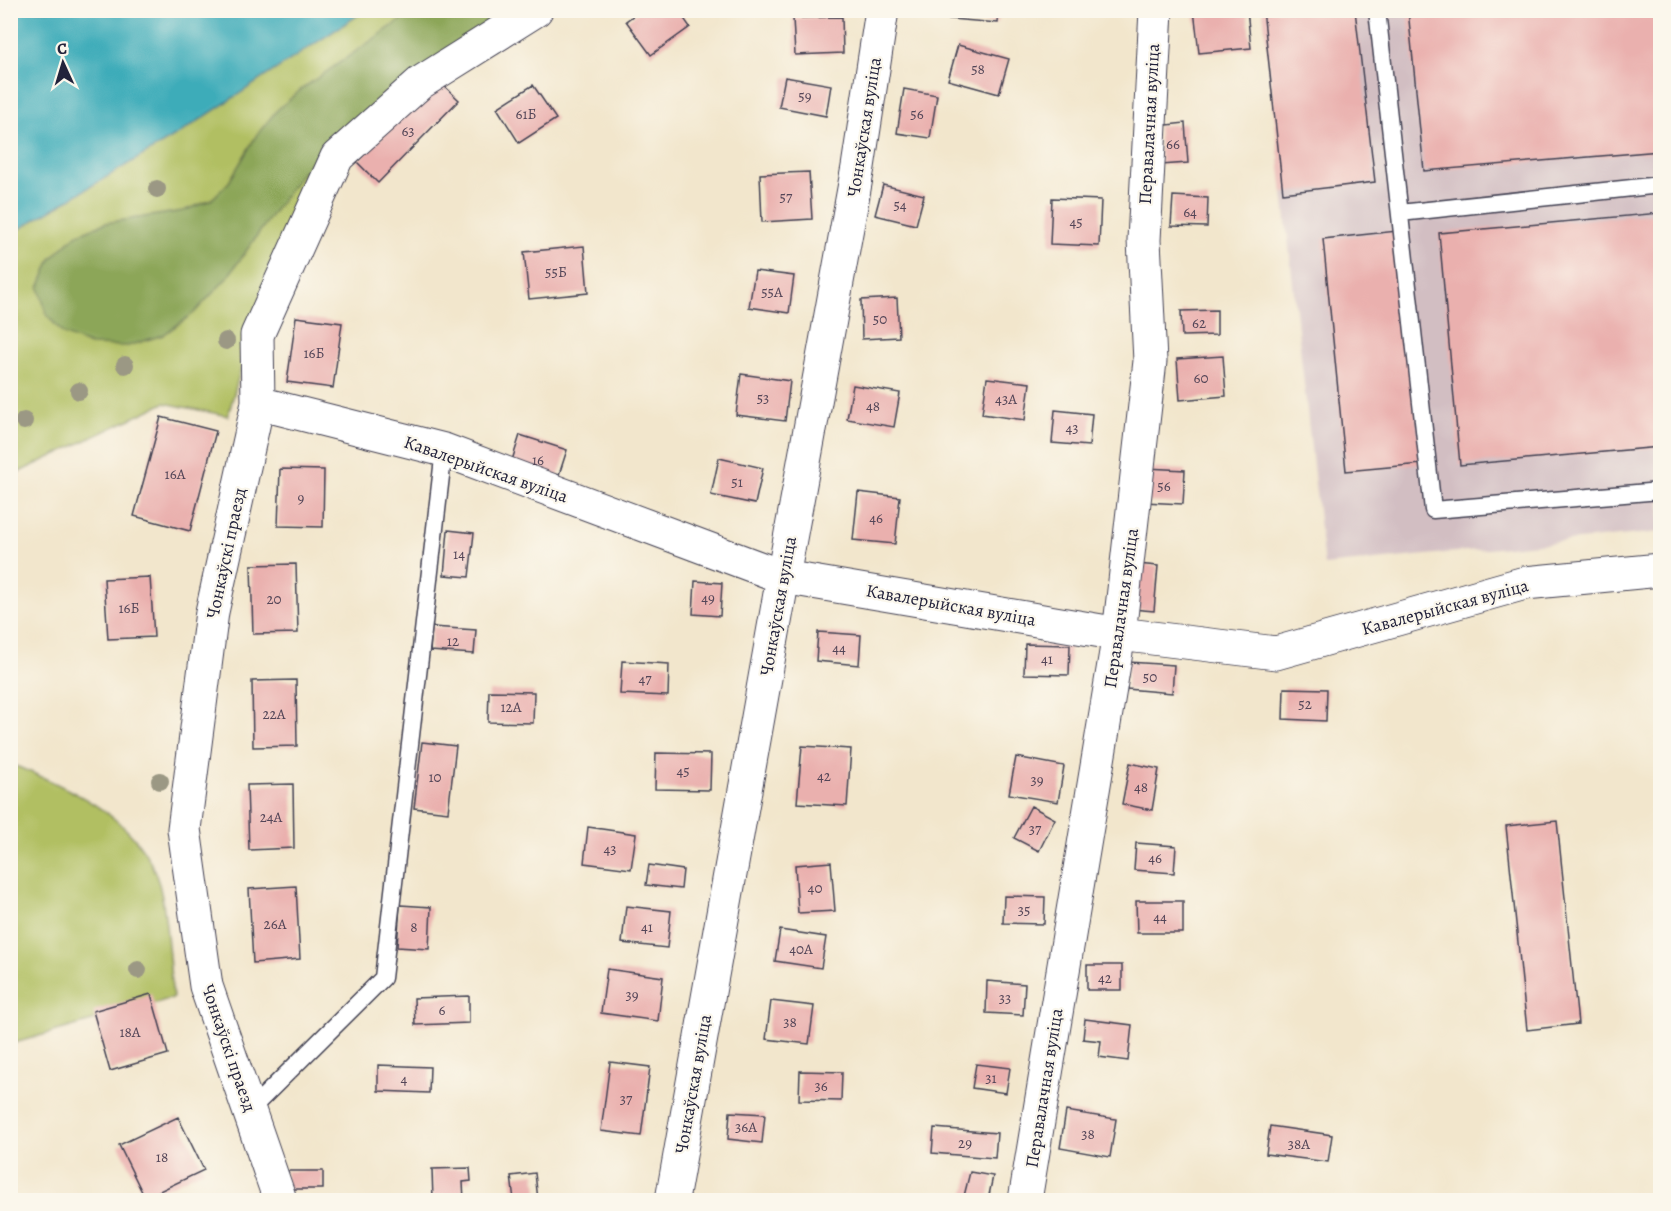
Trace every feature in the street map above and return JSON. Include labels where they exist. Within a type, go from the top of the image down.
[{"type":"street","name":"Чонкаўскі праезд","points":[[280,1200],[206,986],[184,829],[212,612],[258,403],[257,335],[337,157],[420,83],[536,10]]},
{"type":"street","name":"Чонкаўская вуліца","points":[[672,1200],[858,167],[882,10]]},
{"type":"street","name":"Перавалачная вуліца","points":[[1025,1200],[1119,634],[1150,361],[1144,240],[1156,10]]},
{"type":"street","name":"Кавалерыйская вуліца","points":[[258,403],[444,450],[783,577],[1119,634],[1276,653],[1525,583],[1660,570]]},
{"type":"lane","points":[[1377,10],[1433,510],[1660,491]]},
{"type":"lane","points":[[1400,213],[1660,185]]},
{"type":"lane","points":[[250,1110],[383,978],[444,450]]},
{"type":"shaded area","points":[[1263,11],[1660,11],[1660,532],[1324,565]]},
{"type":"green space","points":[[364,11],[543,11],[350,153],[256,313],[228,416],[164,403],[11,476],[11,234],[180,133]]},
{"type":"green space","points":[[414,11],[511,11],[341,133],[300,175],[227,278],[194,313],[163,335],[128,346],[90,345],[63,334],[47,315],[39,288],[51,259],[76,235],[105,223],[183,211],[211,200],[229,182],[256,136],[277,110],[303,88]]},
{"type":"green space","points":[[11,764],[83,797],[125,828],[142,848],[154,871],[162,897],[173,998],[11,1044]]},
{"type":"water","points":[[10,11],[364,11],[180,133],[11,234]]},
{"type":"building","points":[[641,10],[678,10],[690,27],[651,55],[626,21]]},
{"type":"building","points":[[917,10],[999,10],[998,23],[916,16]]},
{"type":"building","points":[[1194,10],[1247,10],[1251,48],[1199,53]]},
{"type":"building","points":[[1263,10],[1355,10],[1375,182],[1283,193]]},
{"type":"building","points":[[1408,10],[1660,10],[1660,151],[1424,171]]},
{"type":"building","points":[[842,17],[843,53],[795,55],[793,18]]},
{"type":"building","points":[[958,45],[1009,59],[999,94],[948,80]]},
{"type":"building","points":[[785,77],[831,85],[826,116],[779,107]]},
{"type":"building","points":[[438,80],[459,100],[378,183],[357,162]]},
{"type":"building","points":[[533,85],[556,119],[519,143],[497,108]]},
{"type":"building","points":[[904,89],[937,95],[930,138],[897,133]]},
{"type":"building","points":[[1185,123],[1188,163],[1161,165],[1158,126]]},
{"type":"building","points":[[809,172],[812,219],[762,222],[760,174]]},
{"type":"building","points":[[883,185],[924,195],[916,225],[875,215]]},
{"type":"building","points":[[1173,196],[1208,198],[1207,227],[1171,226]]},
{"type":"building","points":[[1052,198],[1101,200],[1099,246],[1050,244]]},
{"type":"building","points":[[1660,213],[1660,447],[1460,465],[1439,233]]},
{"type":"building","points":[[1397,231],[1421,464],[1346,471],[1323,239]]},
{"type":"building","points":[[584,246],[588,293],[529,299],[524,252]]},
{"type":"building","points":[[755,271],[794,276],[789,313],[749,307]]},
{"type":"building","points":[[897,298],[899,337],[862,339],[861,300]]},
{"type":"building","points":[[1217,310],[1217,335],[1182,336],[1181,311]]},
{"type":"building","points":[[296,317],[342,323],[333,388],[287,382]]},
{"type":"building","points":[[1223,356],[1226,396],[1180,400],[1177,359]]},
{"type":"building","points":[[741,374],[790,381],[785,421],[736,415]]},
{"type":"building","points":[[987,378],[1030,383],[1025,420],[982,414]]},
{"type":"building","points":[[853,385],[900,393],[894,427],[847,419]]},
{"type":"building","points":[[1055,410],[1092,414],[1089,446],[1052,443]]},
{"type":"building","points":[[161,417],[216,431],[190,531],[134,516]]},
{"type":"building","points":[[520,435],[567,450],[556,484],[509,470]]},
{"type":"building","points":[[719,458],[763,468],[755,504],[711,495]]},
{"type":"building","points":[[1146,468],[1185,470],[1183,504],[1144,502]]},
{"type":"building","points":[[280,469],[324,470],[323,527],[278,526]]},
{"type":"building","points":[[858,492],[900,497],[895,544],[853,540]]},
{"type":"building","points":[[448,530],[474,533],[469,577],[444,575]]},
{"type":"building","points":[[296,564],[298,633],[253,634],[251,565]]},
{"type":"building","points":[[1137,564],[1158,566],[1154,611],[1132,609]]},
{"type":"building","points":[[150,577],[154,637],[108,639],[104,579]]},
{"type":"building","points":[[695,581],[722,583],[720,616],[693,614]]},
{"type":"building","points":[[432,627],[476,630],[474,654],[430,651]]},
{"type":"building","points":[[818,632],[861,635],[859,665],[816,661]]},
{"type":"building","points":[[1025,644],[1070,645],[1069,675],[1024,674]]},
{"type":"building","points":[[622,661],[669,664],[668,696],[620,694]]},
{"type":"building","points":[[1128,662],[1174,665],[1172,693],[1127,689]]},
{"type":"building","points":[[296,680],[297,746],[253,747],[252,681]]},
{"type":"building","points":[[1284,688],[1327,689],[1326,721],[1283,719]]},
{"type":"building","points":[[489,691],[534,692],[533,723],[488,722]]},
{"type":"building","points":[[422,742],[456,746],[448,812],[414,808]]},
{"type":"building","points":[[802,746],[851,749],[847,806],[797,803]]},
{"type":"building","points":[[656,753],[711,754],[710,790],[655,789]]},
{"type":"building","points":[[1016,757],[1064,766],[1058,802],[1009,794]]},
{"type":"building","points":[[1130,763],[1159,769],[1152,810],[1122,804]]},
{"type":"building","points":[[293,784],[294,848],[249,850],[247,785]]},
{"type":"building","points":[[1031,806],[1055,819],[1039,851],[1014,838]]},
{"type":"building","points":[[1557,821],[1578,1024],[1527,1030],[1506,826]]},
{"type":"building","points":[[588,827],[636,834],[631,869],[584,863]]},
{"type":"building","points":[[1136,843],[1176,846],[1174,873],[1134,870]]},
{"type":"building","points":[[831,862],[835,911],[798,913],[795,865]]},
{"type":"building","points":[[649,865],[683,870],[681,889],[646,885]]},
{"type":"building","points":[[296,886],[300,959],[253,963],[249,889]]},
{"type":"building","points":[[1004,896],[1045,897],[1044,924],[1003,923]]},
{"type":"building","points":[[1136,901],[1183,901],[1183,933],[1137,933]]},
{"type":"building","points":[[400,905],[431,907],[429,949],[397,947]]},
{"type":"building","points":[[626,906],[671,911],[667,948],[622,943]]},
{"type":"building","points":[[780,930],[826,937],[821,968],[775,961]]},
{"type":"building","points":[[1087,965],[1122,965],[1122,990],[1087,990]]},
{"type":"building","points":[[607,969],[663,977],[658,1021],[601,1013]]},
{"type":"building","points":[[987,981],[1025,984],[1023,1015],[986,1013]]},
{"type":"building","points":[[151,994],[168,1054],[110,1071],[93,1011]]},
{"type":"building","points":[[469,996],[469,1023],[415,1025],[414,998]]},
{"type":"building","points":[[771,1001],[814,1006],[809,1044],[766,1039]]},
{"type":"building","points":[[1085,1019],[1132,1025],[1128,1061],[1099,1057],[1101,1041],[1083,1039]]},
{"type":"building","points":[[610,1062],[650,1067],[641,1136],[601,1131]]},
{"type":"building","points":[[976,1064],[1010,1068],[1006,1093],[972,1088]]},
{"type":"building","points":[[378,1065],[430,1067],[429,1093],[378,1091]]},
{"type":"building","points":[[800,1071],[842,1072],[841,1101],[799,1100]]},
{"type":"building","points":[[1066,1111],[1116,1119],[1110,1157],[1060,1148]]},
{"type":"building","points":[[730,1112],[765,1114],[762,1143],[728,1139]]},
{"type":"building","points":[[178,1117],[204,1170],[145,1198],[119,1145]]},
{"type":"building","points":[[1270,1126],[1332,1135],[1328,1162],[1266,1154]]},
{"type":"building","points":[[934,1128],[997,1133],[995,1158],[932,1153]]},
{"type":"building","points":[[470,1168],[471,1181],[463,1182],[464,1200],[433,1200],[432,1169]]},
{"type":"building","points":[[286,1171],[323,1171],[323,1189],[286,1189]]},
{"type":"building","points":[[970,1172],[993,1176],[988,1200],[963,1200]]},
{"type":"building","points":[[535,1173],[538,1200],[514,1200],[511,1176]]}]
